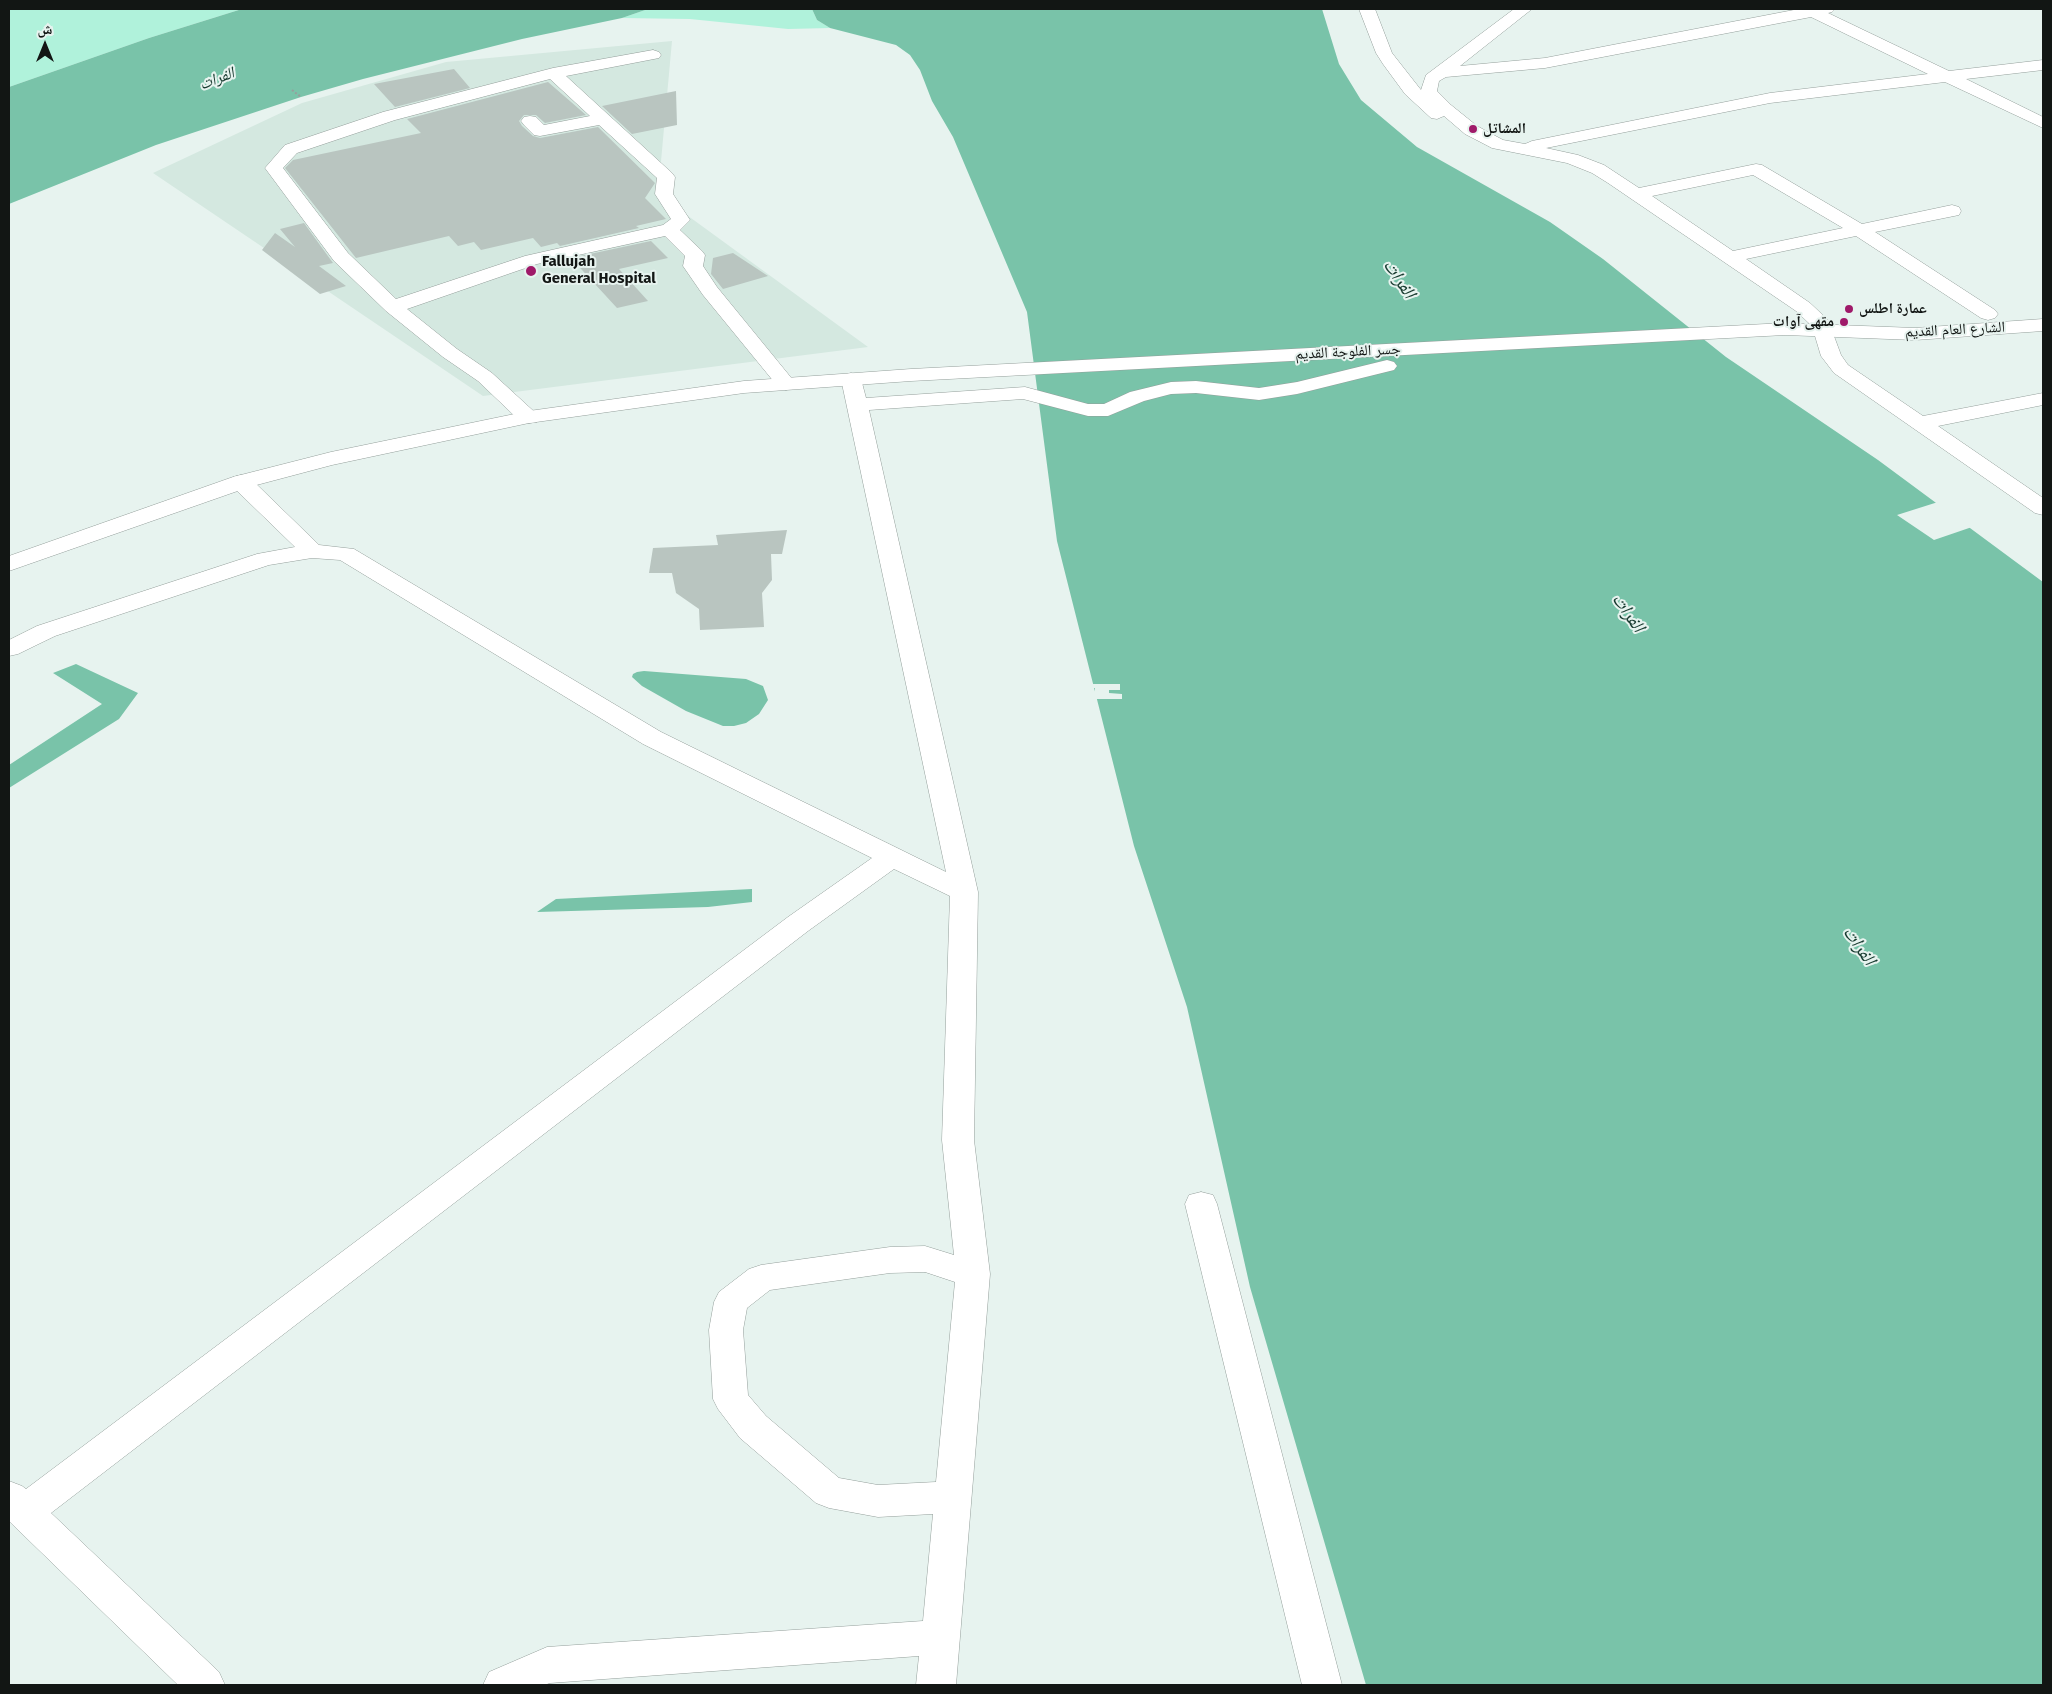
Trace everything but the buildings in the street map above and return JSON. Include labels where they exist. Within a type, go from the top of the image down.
[{"type":"street","points":[[1367,9],[1384,53],[1398,75],[1411,90],[1466,138],[1482,146],[1509,151],[1556,155],[1588,165],[1606,174],[1803,307],[1813,315],[1805,330]]},
{"type":"street","points":[[1524,9],[1429,83],[1430,92],[1445,109],[1490,141],[1509,151],[1558,167],[1612,191],[1752,289],[1805,330],[1841,369],[1918,423],[2039,501]]},
{"type":"street","points":[[1398,75],[1416,77],[1545,63],[1816,10],[1947,77],[2043,123]]},
{"type":"street","points":[[529,417],[485,376],[450,354],[394,308],[341,257],[274,168],[290,148],[389,116],[553,73],[652,56]]},
{"type":"street","points":[[1509,151],[1770,98],[2043,65]]},
{"type":"street","points":[[394,308],[532,260],[669,229],[682,220],[664,194],[666,177],[553,73]]},
{"type":"street","points":[[530,120],[540,131],[602,119]]},
{"type":"street","points":[[1637,194],[1756,169],[1859,230],[1988,314]]},
{"type":"street","points":[[1730,257],[1952,210]]},
{"type":"street","points":[[669,229],[695,255],[693,266],[710,291],[786,384]]},
{"type":"street","name":"الشارع العام القديم","points":[[1867,332],[1909,320],[2043,311]]},
{"type":"street","name":"الشارع العام القديم","points":[[1805,330],[1915,334],[2043,325]]},
{"type":"street","points":[[1805,330],[1820,362],[1840,382],[2043,521]]},
{"type":"street","name":"جسر الفلوجة القديم","points":[[854,392],[912,375],[1805,330]]},
{"type":"street","points":[[9,564],[241,482],[331,459],[529,417],[600,405],[744,387],[786,384],[854,392],[1025,393],[1052,402],[1088,410],[1108,410],[1137,396],[1171,388],[1196,387],[1259,394],[1297,388],[1387,366]]},
{"type":"street","points":[[854,392],[964,892],[958,1140],[973,1274],[936,1685]]},
{"type":"street","points":[[1918,423],[2043,399]]},
{"type":"street","points":[[241,482],[312,551]]},
{"type":"street","points":[[9,649],[46,631],[265,559],[312,551],[346,554],[652,738],[964,892]]},
{"type":"street","points":[[198,1684],[16,1504],[790,930],[892,857]]},
{"type":"street","points":[[1202,1204],[1322,1685]]},
{"type":"street","points":[[953,1497],[878,1501],[829,1492],[753,1427],[731,1399],[726,1330],[731,1302],[761,1278],[890,1260],[925,1259],[973,1274]]},
{"type":"street","points":[[503,1685],[547,1665],[940,1637]]},
{"type":"path","points":[[292,90],[301,97]]},
{"type":"shaded area","points":[[9,9],[242,9],[149,38],[9,87]]},
{"type":"shaded area","points":[[648,9],[812,9],[817,20],[830,28],[788,29],[690,19],[622,18]]},
{"type":"shaded area","name":"Fallujah General Hospital","points":[[672,41],[658,194],[868,347],[483,396],[153,173],[302,103],[446,62]]},
{"type":"water","name":"الفرات","points":[[242,9],[648,9],[622,18],[522,39],[363,79],[301,97],[156,145],[9,204],[9,87],[149,38]]},
{"type":"water","name":"الفرات","points":[[812,9],[1322,9],[1339,64],[1361,100],[1417,147],[1550,222],[1603,259],[1726,357],[1878,460],[2043,582],[2043,1685],[1366,1685],[1250,1287],[1187,1007],[1134,846],[1057,541],[1027,312],[953,137],[932,101],[920,70],[910,55],[896,45],[830,28],[817,20]]},
{"type":"water","points":[[76,664],[138,693],[119,719],[9,788],[9,765],[102,704],[53,673]]},
{"type":"water","points":[[637,672],[746,679],[763,686],[768,700],[759,714],[746,723],[723,726],[686,711],[642,686],[632,677]]},
{"type":"water","points":[[752,889],[752,902],[708,907],[537,912],[556,899]]},
{"type":"pier","points":[[1938,502],[1972,527],[1934,540],[1897,515]]},
{"type":"pier","points":[[1091,684],[1120,684],[1120,690],[1109,690],[1109,693],[1122,694],[1122,699],[1095,699],[1093,693],[1095,693],[1095,688]]},
{"type":"place","name":"المشاتل","points":[[1473,129]]},
{"type":"place","name":"Fallujah General Hospital","points":[[531,271]]},
{"type":"place","name":"عمارة اطلس","points":[[1849,309]]},
{"type":"place","name":"مقهى آوات","points":[[1844,322]]}]
